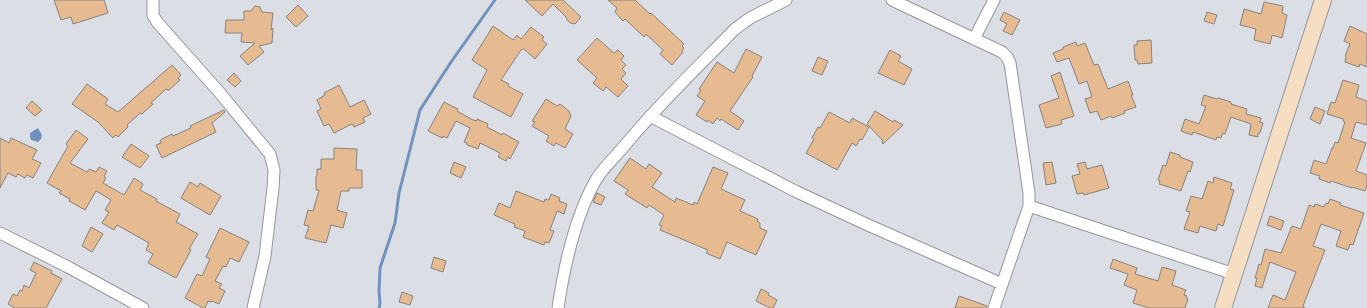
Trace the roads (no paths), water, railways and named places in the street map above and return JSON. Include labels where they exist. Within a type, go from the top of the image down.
[{"type":"street","points":[[153,0],[153,15],[157,22],[220,93],[270,154],[273,160],[273,188],[265,256],[253,308]]},
{"type":"street","points":[[558,308],[563,275],[583,206],[598,177],[650,116],[742,23],[786,0]]},
{"type":"street","points":[[892,0],[1002,52],[1010,63],[1029,193],[1028,206],[994,308]]},
{"type":"street","points":[[974,39],[994,0]]},
{"type":"street","points":[[1223,308],[1323,0]]},
{"type":"street","points":[[650,116],[795,191],[1002,284]]},
{"type":"street","points":[[1028,206],[1234,274]]},
{"type":"street","points":[[0,234],[68,267],[143,308]]},
{"type":"water","points":[[38,128],[42,135],[38,142],[31,140],[30,133]]},
{"type":"waterway","points":[[379,308],[380,268],[395,223],[399,193],[420,110],[451,62],[495,0]]}]
